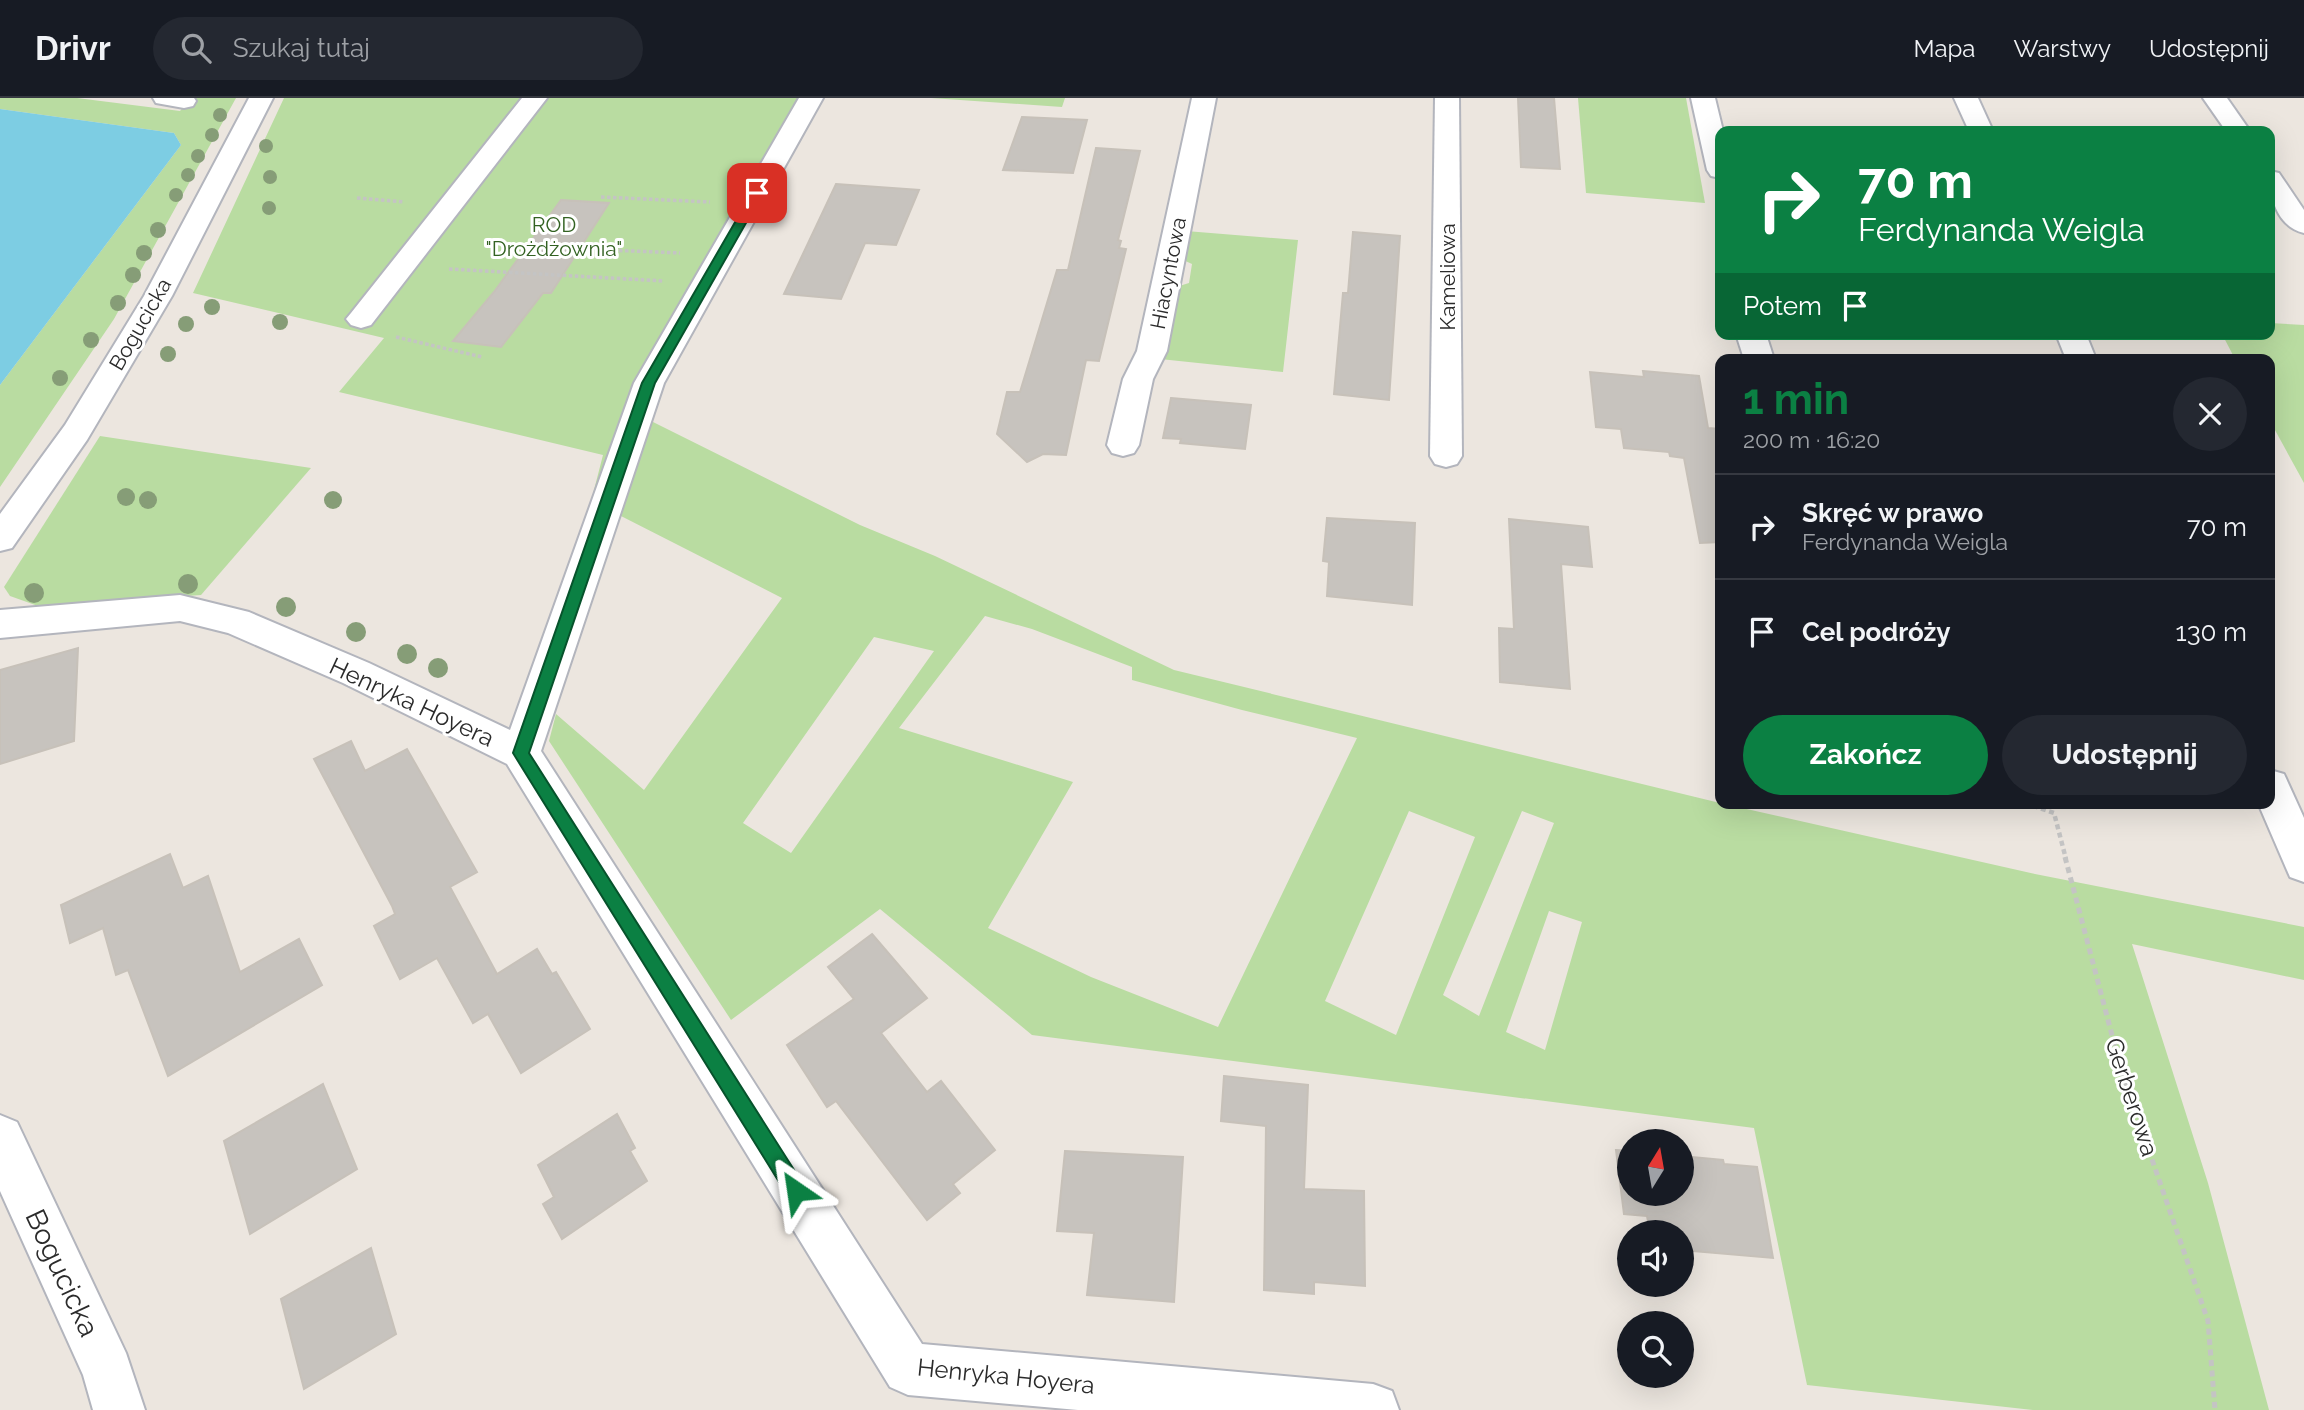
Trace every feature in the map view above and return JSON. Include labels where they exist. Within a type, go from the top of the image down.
[{"type":"street","name":"Bogucicka","points":[[0,539],[76,432],[151,307],[261,98]]},
{"type":"street","points":[[361,319],[535,98]]},
{"type":"street","points":[[521,753],[649,383],[811,98]]},
{"type":"street","name":"Hiacyntowa","points":[[1123,445],[1138,379],[1152,351],[1204,98]]},
{"type":"street","name":"Kameliowa","points":[[1446,456],[1447,98]]},
{"type":"street","points":[[1703,98],[1715,149]]},
{"type":"street","points":[[1966,98],[1979,126]]},
{"type":"street","points":[[2216,98],[2235,126]]},
{"type":"street","points":[[2275,186],[2301,223]]},
{"type":"street","name":"Henryka Hoyera","points":[[0,624],[180,608],[225,619],[356,673],[521,753],[908,1369],[1373,1410]]},
{"type":"street","points":[[2275,797],[2304,864]]},
{"type":"street","name":"Bogucicka","points":[[0,1138],[108,1371],[119,1410]]},
{"type":"path","points":[[601,197],[716,202]]},
{"type":"path","points":[[583,249],[686,253]]},
{"type":"path","points":[[402,267],[673,282]]},
{"type":"path","points":[[361,319],[354,328],[482,357]]},
{"type":"path","name":"Gerberowa","points":[[2042,809],[2054,813],[2122,1073],[2208,1321],[2214,1410]]},
{"type":"green space","points":[[0,98],[77,98],[180,111],[191,98],[236,98],[114,319],[0,487],[0,385],[181,145],[174,133],[0,109]]},
{"type":"green space","name":"ROD \"Drożdżownia\"","points":[[284,98],[803,98],[576,560],[603,455],[339,392],[384,338],[193,293]]},
{"type":"green space","points":[[931,98],[1065,98],[1062,107]]},
{"type":"green space","points":[[1578,98],[1686,98],[1705,203],[1586,193]]},
{"type":"green space","points":[[1186,231],[1298,240],[1283,372],[1160,359],[1176,287],[1189,283],[1192,264],[1181,259]]},
{"type":"green space","points":[[2275,323],[2304,325],[2304,483],[2275,430],[2275,354],[2232,354],[2225,340],[2275,340]]},
{"type":"green space","points":[[649,420],[860,525],[935,556],[1174,670],[1715,802],[1715,809],[1747,809],[2035,874],[2304,927],[2304,980],[2132,944],[2208,1183],[2269,1410],[2033,1410],[1807,1385],[1754,1128],[1032,1035],[880,909],[731,1020],[549,741],[556,714],[644,790],[782,598],[619,515]],"holes":[[[985,616],[1032,629],[1132,667],[1132,680],[1357,738],[1218,1027],[1091,977],[988,928],[1073,782],[899,728]],[[874,637],[934,651],[791,853],[743,823]],[[1409,811],[1475,837],[1396,1035],[1325,1001]],[[1522,811],[1554,823],[1479,1016],[1443,995]],[[1549,911],[1582,922],[1545,1050],[1506,1032]]]},
{"type":"green space","points":[[100,436],[311,468],[201,595],[38,606],[10,596],[4,587]]},
{"type":"water","points":[[0,109],[174,133],[181,145],[0,385]]},
{"type":"building","points":[[1518,98],[1554,98],[1560,169],[1521,167]]},
{"type":"building","points":[[1022,117],[1087,120],[1073,173],[1003,170]]},
{"type":"building","points":[[1096,148],[1140,151],[1118,240],[1121,241],[1119,248],[1126,249],[1099,361],[1086,360],[1066,455],[1043,454],[1027,462],[997,434],[1007,392],[1020,392],[1057,270],[1068,270]]},
{"type":"building","points":[[836,184],[919,190],[896,245],[865,243],[841,299],[784,294]]},
{"type":"building","points":[[561,200],[609,203],[551,293],[543,293],[501,347],[453,341],[494,292]]},
{"type":"building","points":[[1353,232],[1400,236],[1389,400],[1334,394],[1343,293],[1348,293]]},
{"type":"building","points":[[1643,371],[1699,376],[1708,428],[1715,429],[1715,542],[1700,543],[1684,458],[1670,456],[1669,452],[1624,448],[1621,429],[1596,427],[1590,372],[1644,377]]},
{"type":"building","points":[[1171,398],[1251,405],[1245,449],[1180,443],[1181,439],[1163,438]]},
{"type":"building","points":[[1327,518],[1415,523],[1412,605],[1327,596],[1329,562],[1323,561]]},
{"type":"building","points":[[1509,519],[1588,527],[1592,567],[1561,564],[1570,689],[1500,682],[1499,628],[1514,629]]},
{"type":"building","points":[[78,648],[74,741],[0,764],[0,670]]},
{"type":"building","points":[[351,741],[365,771],[407,749],[477,872],[450,887],[497,974],[537,949],[552,974],[556,972],[590,1029],[521,1073],[488,1014],[473,1023],[437,958],[400,979],[374,926],[395,914],[392,906],[314,759]]},
{"type":"building","points":[[170,854],[183,888],[208,876],[240,972],[299,939],[322,985],[168,1076],[128,970],[116,975],[103,928],[70,943],[61,905]]},
{"type":"building","points":[[872,934],[927,998],[881,1033],[927,1092],[941,1081],[995,1150],[953,1184],[960,1193],[927,1220],[836,1101],[827,1107],[787,1045],[854,999],[828,967]]},
{"type":"building","points":[[1224,1076],[1308,1085],[1304,1189],[1364,1191],[1365,1286],[1314,1282],[1314,1294],[1264,1290],[1266,1126],[1221,1121]]},
{"type":"building","points":[[323,1084],[357,1169],[250,1234],[224,1141]]},
{"type":"building","points":[[617,1114],[635,1148],[630,1151],[647,1181],[562,1239],[543,1204],[554,1197],[538,1165]]},
{"type":"building","points":[[1065,1151],[1183,1157],[1174,1302],[1087,1295],[1094,1233],[1057,1231]]},
{"type":"building","points":[[1694,1157],[1723,1160],[1724,1164],[1757,1167],[1773,1258],[1694,1251],[1694,1220],[1648,1220],[1647,1216],[1624,1214],[1623,1206],[1694,1206]]},
{"type":"building","points":[[371,1248],[396,1334],[304,1389],[281,1299]]},
{"type":"route","points":[[757,193],[649,383],[521,753],[796,1191]]}]
